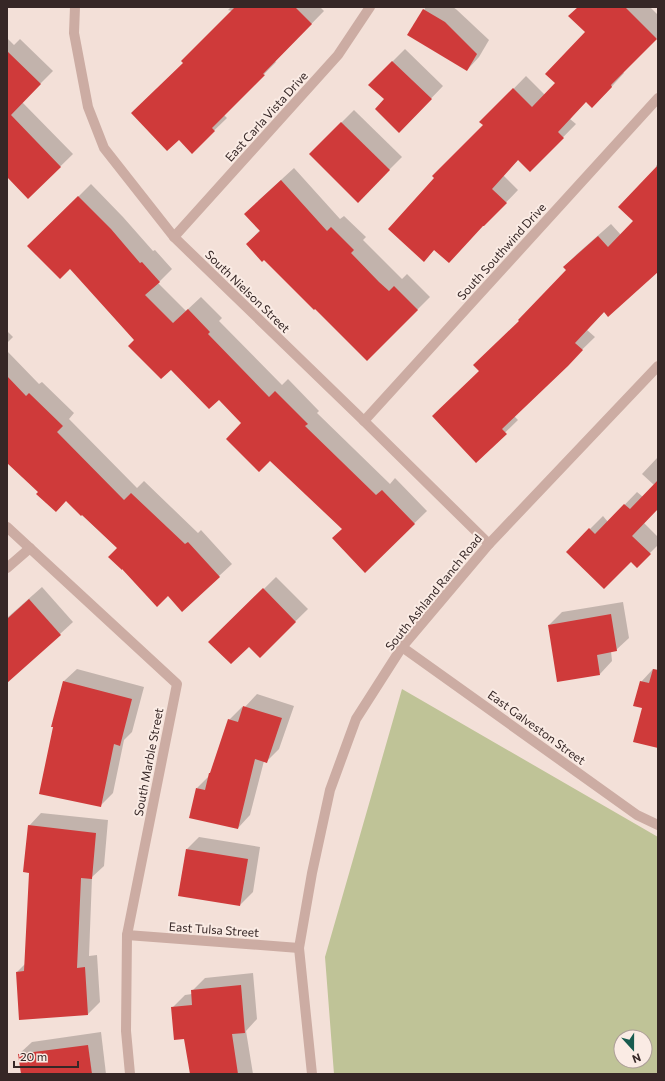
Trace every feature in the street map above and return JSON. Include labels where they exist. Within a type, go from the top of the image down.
[{"type":"street","name":"South Nielson Street","points":[[75,7],[74,33],[88,107],[104,148],[174,237],[489,544]]},
{"type":"street","name":"East Carla Vista Drive","points":[[174,237],[338,56],[370,7]]},
{"type":"street","name":"South Southwind Drive","points":[[364,421],[658,98]]},
{"type":"street","name":"South Ashland Ranch Road","points":[[312,1074],[299,948],[312,873],[330,790],[356,719],[402,647],[489,544],[658,366]]},
{"type":"street","name":"South Marble Street","points":[[7,527],[177,684],[127,935],[126,1031],[130,1074]]},
{"type":"street","points":[[7,568],[30,548]]},
{"type":"street","name":"East Galveston Street","points":[[402,647],[638,815],[658,825]]},
{"type":"street","name":"East Tulsa Street","points":[[127,935],[299,948]]},
{"type":"green space","points":[[402,689],[658,837],[658,1074],[334,1074],[325,957]]},
{"type":"building","points":[[235,7],[295,7],[312,24],[263,74],[265,75],[212,128],[215,131],[192,154],[179,140],[167,151],[131,113],[183,63],[181,61]]},
{"type":"building","points":[[578,7],[625,7],[657,39],[611,85],[612,87],[592,108],[586,102],[558,132],[564,138],[530,172],[518,160],[492,189],[507,203],[483,226],[449,263],[434,250],[424,262],[388,229],[434,178],[432,176],[483,125],[479,122],[513,88],[532,107],[555,83],[545,74],[585,32],[568,16]]},
{"type":"building","points":[[423,9],[445,22],[477,54],[467,71],[407,35]]},
{"type":"building","points":[[7,51],[41,84],[11,115],[61,167],[28,199],[7,177]]},
{"type":"building","points":[[392,61],[432,99],[399,133],[375,109],[384,99],[368,85]]},
{"type":"building","points":[[341,122],[390,170],[358,203],[309,154]]},
{"type":"building","points":[[658,165],[658,272],[608,317],[604,312],[575,343],[583,350],[502,429],[507,434],[476,463],[432,416],[479,371],[473,365],[519,321],[518,320],[566,270],[563,267],[598,236],[608,247],[633,221],[618,207]]},
{"type":"building","points":[[281,180],[327,231],[331,227],[354,250],[351,253],[379,282],[389,291],[394,286],[418,310],[367,361],[264,260],[262,262],[246,244],[260,231],[244,214]]},
{"type":"building","points":[[78,196],[111,229],[140,263],[142,262],[160,282],[145,295],[173,323],[188,309],[210,332],[208,334],[269,397],[275,391],[308,424],[305,426],[376,495],[382,490],[415,524],[365,573],[332,538],[342,529],[270,461],[259,472],[226,439],[241,423],[219,400],[209,409],[171,370],[161,379],[128,346],[134,340],[70,269],[60,279],[27,246]]},
{"type":"building","points":[[7,376],[26,396],[29,393],[63,426],[57,432],[124,500],[131,493],[185,544],[188,542],[220,577],[182,612],[168,596],[157,607],[122,569],[108,557],[117,548],[66,501],[56,512],[36,494],[38,492],[7,463]]},
{"type":"building","points":[[658,480],[658,509],[632,536],[651,554],[637,568],[631,562],[604,589],[566,552],[589,528],[595,534],[624,504],[630,509]]},
{"type":"building","points":[[263,588],[296,622],[260,658],[249,647],[231,664],[208,642]]},
{"type":"building","points":[[29,599],[61,635],[7,683],[7,619]]},
{"type":"building","points":[[611,614],[617,651],[597,655],[600,675],[557,682],[548,625]]},
{"type":"building","points":[[653,669],[658,670],[658,748],[633,742],[642,708],[633,706],[640,681],[649,683]]},
{"type":"building","points":[[63,681],[132,699],[120,746],[114,744],[101,807],[39,794],[53,727],[51,727]]},
{"type":"building","points":[[243,706],[282,718],[267,763],[255,759],[238,829],[189,818],[196,788],[205,790],[209,773],[228,719],[238,722]]},
{"type":"building","points":[[28,825],[96,833],[92,879],[81,878],[77,968],[85,967],[88,1015],[19,1020],[16,972],[24,971],[29,873],[23,872]]},
{"type":"building","points":[[186,849],[248,859],[240,906],[178,896]]},
{"type":"building","points":[[241,985],[245,1033],[232,1034],[238,1074],[190,1074],[184,1039],[174,1040],[171,1007],[192,1005],[191,990]]},
{"type":"building","points":[[88,1045],[92,1074],[21,1074],[18,1054]]}]
